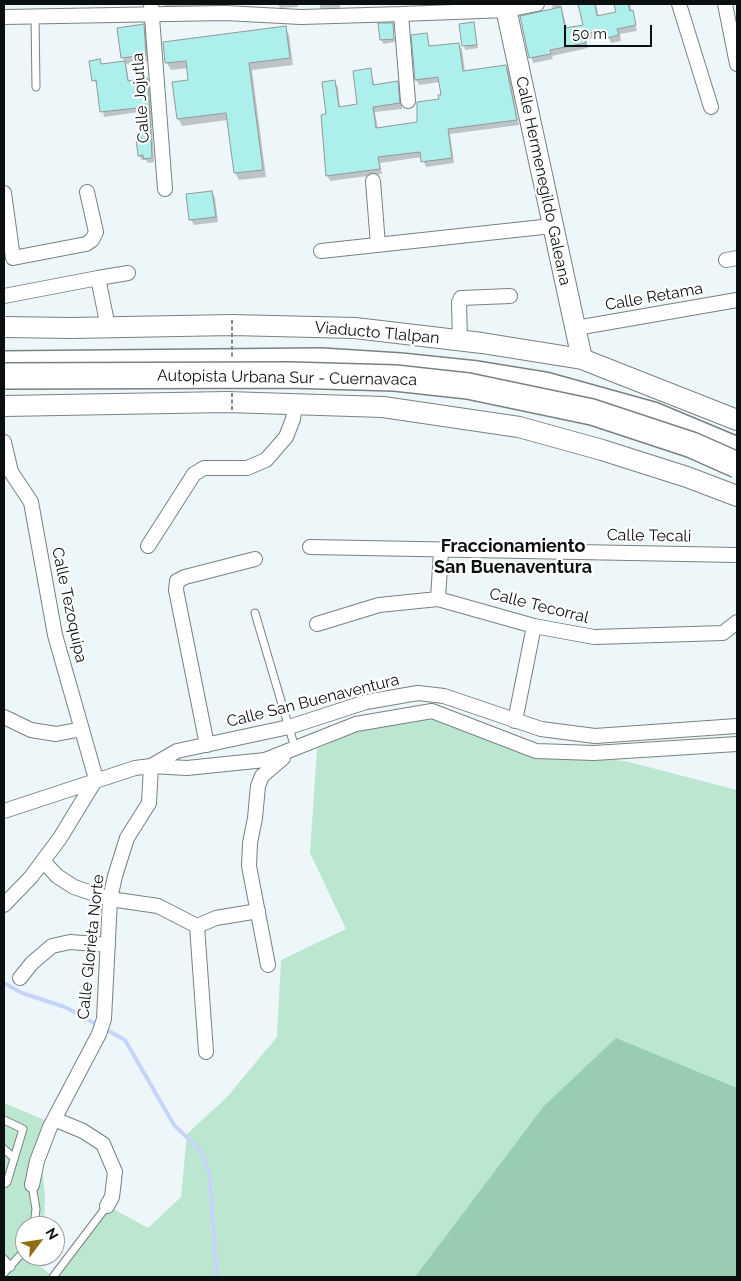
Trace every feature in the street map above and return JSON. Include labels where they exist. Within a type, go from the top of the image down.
[{"type":"highway","name":"Viaducto Tlalpan","points":[[4,364],[321,361],[448,371],[554,387],[653,415],[737,450]]},
{"type":"highway","name":"Autopista Urbana Sur - Cuernavaca","points":[[4,368],[292,366],[399,370],[469,377],[536,388],[653,418],[703,435],[737,450]]},
{"type":"highway","name":"Autopista Urbana Sur - Cuernavaca","points":[[4,376],[308,376],[395,378],[468,386],[600,415],[692,445],[737,465]]},
{"type":"highway","points":[[4,382],[324,381],[438,387],[547,406],[591,417],[708,457],[737,470]]},
{"type":"main road","name":"Calle Hermenegildo Galeana","points":[[506,7],[582,359]]},
{"type":"main road","name":"Viaducto Tlalpan","points":[[4,327],[71,328],[232,324],[355,328],[460,340],[582,359],[737,420]]},
{"type":"main road","points":[[4,406],[227,402],[383,408],[519,427],[602,450],[687,477],[737,496]]},
{"type":"street","points":[[4,17],[151,9],[225,8],[304,17],[401,14],[537,4]]},
{"type":"street","points":[[679,4],[712,107]]},
{"type":"street","points":[[726,4],[737,64]]},
{"type":"street","name":"Calle Jojutla","points":[[151,9],[165,190]]},
{"type":"street","points":[[401,14],[408,101]]},
{"type":"street","points":[[373,180],[378,245]]},
{"type":"street","points":[[4,193],[8,259],[86,244],[92,240],[96,232],[87,192]]},
{"type":"street","points":[[321,251],[552,226]]},
{"type":"street","points":[[4,296],[128,273]]},
{"type":"street","points":[[98,278],[108,326]]},
{"type":"street","points":[[460,340],[459,302],[461,298],[510,296]]},
{"type":"street","name":"Calle Retama","points":[[576,328],[737,300]]},
{"type":"street","points":[[148,546],[194,474],[204,468],[247,468],[266,460],[286,436],[293,418],[295,405]]},
{"type":"street","name":"Calle Tezoquipa","points":[[4,442],[6,464],[31,502],[55,635],[96,779]]},
{"type":"street","name":"Calle Tecali","points":[[310,547],[441,551],[737,555]]},
{"type":"street","points":[[317,624],[379,605],[438,599],[441,551]]},
{"type":"street","points":[[207,745],[176,590],[177,581],[185,577],[255,559]]},
{"type":"street","name":"Calle Tecorral","points":[[438,599],[534,626],[594,637],[639,638],[723,633],[737,622]]},
{"type":"street","points":[[515,721],[534,626]]},
{"type":"street","name":"Calle San Buenaventura","points":[[151,766],[177,751],[289,727],[366,702],[418,693],[444,696],[541,729],[594,736],[737,726]]},
{"type":"street","name":"Calle San Buenaventura","points":[[4,811],[96,779],[135,768],[151,766],[172,768],[265,760],[356,724],[432,711],[536,751],[594,753],[737,744]]},
{"type":"street","points":[[4,717],[31,730],[56,734],[82,728]]},
{"type":"street","points":[[268,964],[249,866],[258,786],[262,776],[295,748]]},
{"type":"street","name":"Calle Glorieta Norte","points":[[32,1185],[37,1160],[54,1119],[99,1034],[104,1019],[110,899],[127,838],[149,803],[151,766]]},
{"type":"street","points":[[4,905],[31,877],[60,838],[96,779]]},
{"type":"street","points":[[43,861],[57,876],[74,888],[110,899],[158,906],[196,926],[216,918],[258,911]]},
{"type":"street","points":[[196,926],[206,1052]]},
{"type":"street","points":[[20,978],[32,963],[52,946],[70,942],[108,945]]},
{"type":"street","points":[[54,1119],[83,1131],[103,1144],[114,1172],[112,1198],[107,1206]]},
{"type":"lane","points":[[35,16],[36,87]]},
{"type":"lane","points":[[256,613],[295,748]]},
{"type":"lane","points":[[4,1120],[23,1129],[7,1182],[4,1184]]},
{"type":"lane","points":[[4,1149],[13,1157]]},
{"type":"lane","points":[[32,1185],[36,1209],[35,1216]]},
{"type":"lane","points":[[53,1277],[107,1206]]},
{"type":"lane","points":[[4,1259],[11,1267]]},
{"type":"lane","points":[[4,1273],[15,1262]]},
{"type":"green space","points":[[443,715],[568,756],[625,761],[737,790],[737,1277],[4,1277],[4,1103],[47,1121],[29,1166],[43,1175],[44,1216],[15,1216],[15,1266],[40,1266],[52,1276],[59,1266],[65,1266],[65,1258],[104,1204],[148,1228],[181,1197],[187,1134],[227,1097],[277,1037],[281,960],[346,929],[310,853],[317,749],[359,730]]},
{"type":"green space","points":[[616,1038],[737,1088],[737,1277],[415,1277],[544,1106]]},
{"type":"building","points":[[578,4],[595,4],[597,16],[616,12],[614,4],[628,4],[630,11],[633,10],[636,25],[617,29],[619,35],[607,38],[605,30],[584,34],[586,43],[550,50],[551,54],[529,58],[520,16],[561,7],[565,28],[583,25]]},
{"type":"building","points":[[474,22],[477,45],[462,46],[459,24]]},
{"type":"building","points":[[378,23],[393,23],[394,39],[380,40]]},
{"type":"building","points":[[144,24],[146,55],[121,58],[117,28]]},
{"type":"building","points":[[286,26],[290,58],[249,63],[263,170],[234,173],[226,113],[177,119],[172,82],[188,80],[186,61],[165,63],[163,42]]},
{"type":"building","points":[[427,33],[429,46],[459,43],[463,71],[506,65],[517,120],[448,129],[452,158],[421,162],[420,152],[378,157],[380,169],[326,176],[321,115],[326,114],[322,82],[335,80],[339,107],[357,104],[353,71],[371,68],[373,85],[398,81],[400,103],[373,107],[376,128],[417,122],[417,102],[439,99],[438,95],[441,95],[438,77],[415,80],[411,35]]},
{"type":"building","points":[[100,59],[101,64],[125,61],[128,81],[148,78],[152,158],[144,159],[143,155],[138,156],[136,138],[141,138],[137,108],[100,112],[96,80],[92,81],[89,61]]},
{"type":"building","points":[[212,191],[216,217],[189,220],[186,194]]},
{"type":"waterway","points":[[4,983],[22,993],[65,1007],[125,1040],[174,1125],[200,1150],[209,1171],[217,1277]]},
{"type":"district","name":"Fraccionamiento San Buenaventura","points":[[513,557]]}]
